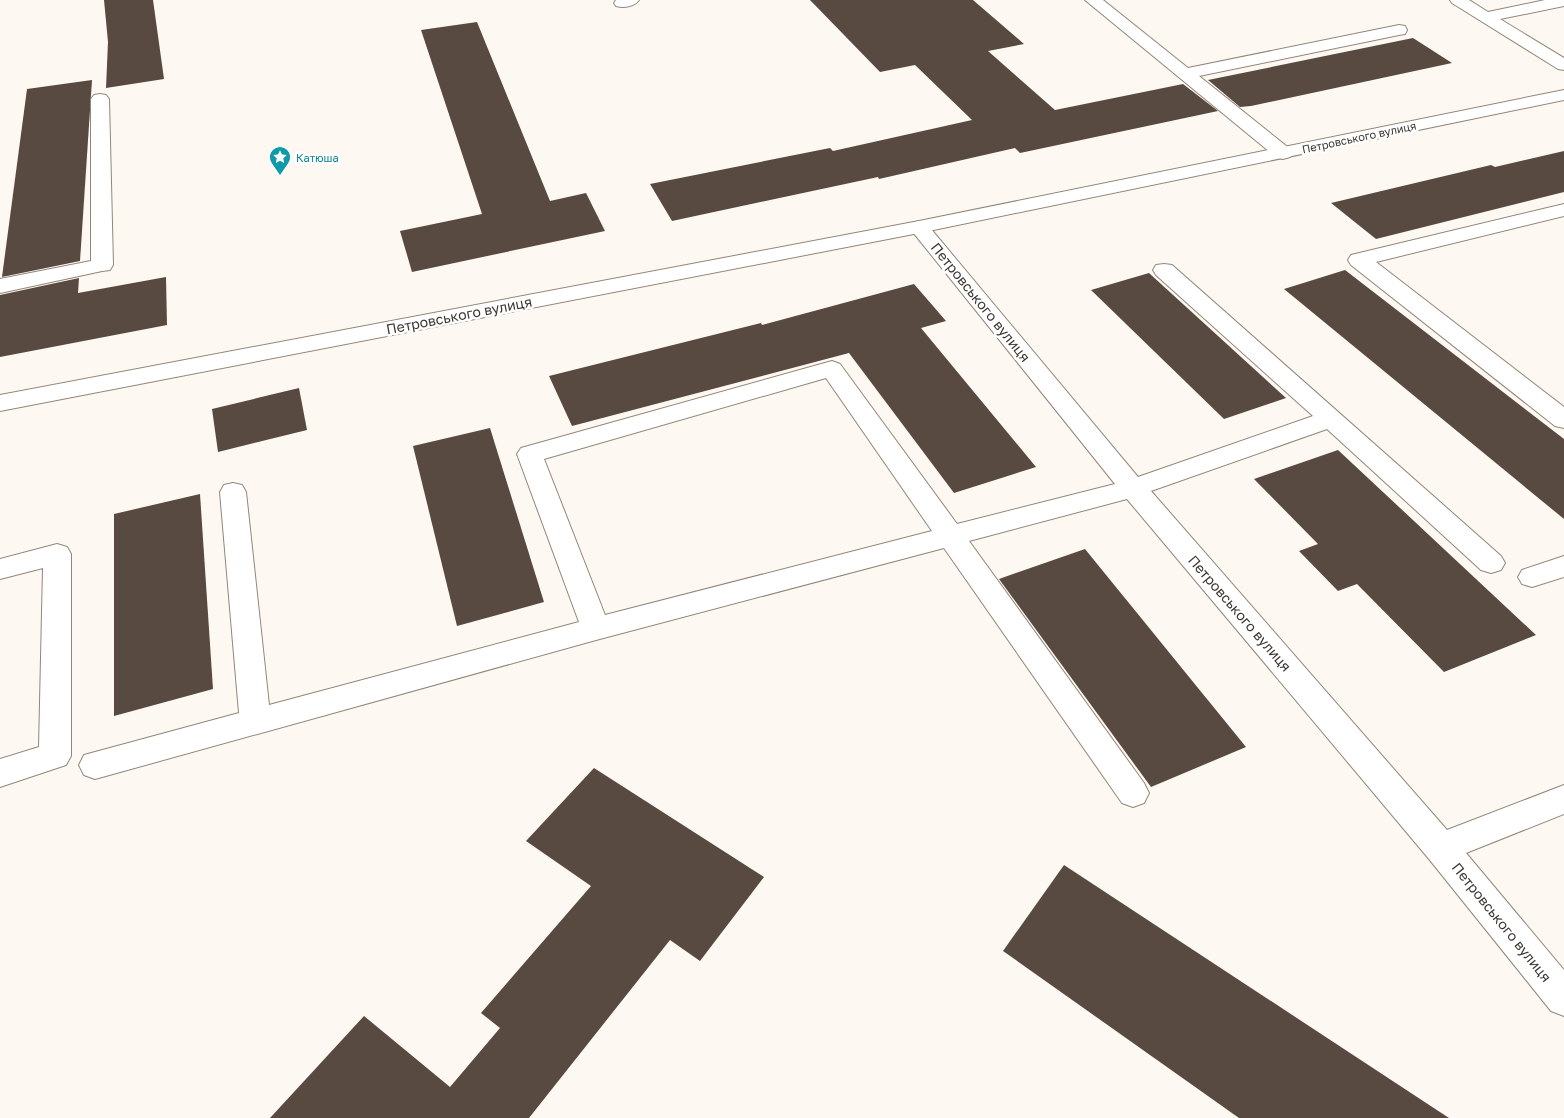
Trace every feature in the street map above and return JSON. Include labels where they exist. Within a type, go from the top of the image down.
[{"type":"main road","points":[[1093,0],[1283,153]]},
{"type":"main road","points":[[1458,0],[1564,66]]},
{"type":"main road","points":[[1486,18],[1564,1]]},
{"type":"main road","points":[[1185,74],[1399,30]]},
{"type":"main road","name":"Петровського вулиця","points":[[0,403],[919,227],[1564,95]]},
{"type":"main road","points":[[0,286],[102,265],[100,99]]},
{"type":"main road","points":[[1564,210],[1359,260],[1564,420]]},
{"type":"main road","name":"Петровського вулиця","points":[[919,227],[1133,488],[1442,848],[1564,998]]},
{"type":"main road","points":[[1164,270],[1491,563]]},
{"type":"main road","points":[[596,629],[530,454],[832,370],[1134,793]]},
{"type":"main road","points":[[95,765],[596,629],[1133,488],[1331,419]]},
{"type":"main road","points":[[233,492],[255,722]]},
{"type":"main road","points":[[0,569],[57,554],[55,756],[0,773]]},
{"type":"main road","points":[[1532,577],[1564,566]]},
{"type":"main road","points":[[1442,848],[1564,799]]},
{"type":"building","points":[[104,0],[153,0],[164,79],[106,88],[108,42]]},
{"type":"building","points":[[810,0],[973,0],[1024,44],[988,51],[1055,110],[1183,84],[1218,111],[1020,153],[1015,148],[879,179],[878,177],[672,221],[650,184],[830,148],[833,151],[972,120],[915,65],[880,72]]},
{"type":"building","points":[[477,22],[550,201],[586,193],[605,231],[412,272],[400,231],[482,214],[421,30]]},
{"type":"building","points":[[1413,38],[1452,63],[1240,107],[1208,80]]},
{"type":"building","points":[[92,80],[80,261],[2,277],[27,89]]},
{"type":"building","points":[[1564,151],[1564,192],[1376,239],[1331,203],[1491,165],[1495,167]]},
{"type":"building","points":[[1345,270],[1564,439],[1564,519],[1284,289]]},
{"type":"building","points":[[1149,273],[1286,398],[1224,419],[1091,290]]},
{"type":"building","points":[[166,277],[167,325],[0,357],[0,295],[79,278],[78,293]]},
{"type":"building","points":[[914,284],[946,321],[921,328],[1036,467],[954,493],[849,353],[572,426],[549,376],[761,323],[762,325]]},
{"type":"building","points":[[299,388],[307,430],[218,452],[212,409]]},
{"type":"building","points":[[490,428],[544,602],[457,626],[413,446]]},
{"type":"building","points":[[1338,450],[1536,635],[1444,672],[1357,584],[1338,591],[1299,551],[1318,544],[1254,479]]},
{"type":"building","points":[[200,494],[213,689],[114,716],[114,514]]},
{"type":"building","points":[[1085,549],[1246,747],[1151,787],[999,579]]},
{"type":"building","points":[[594,768],[764,877],[700,961],[670,940],[529,1118],[270,1118],[364,1016],[450,1087],[500,1028],[481,1013],[591,886],[526,841]]},
{"type":"building","points":[[1064,865],[1449,1118],[1239,1118],[1003,951]]},
{"type":"place","name":"Катюша","points":[[280,176]]}]
